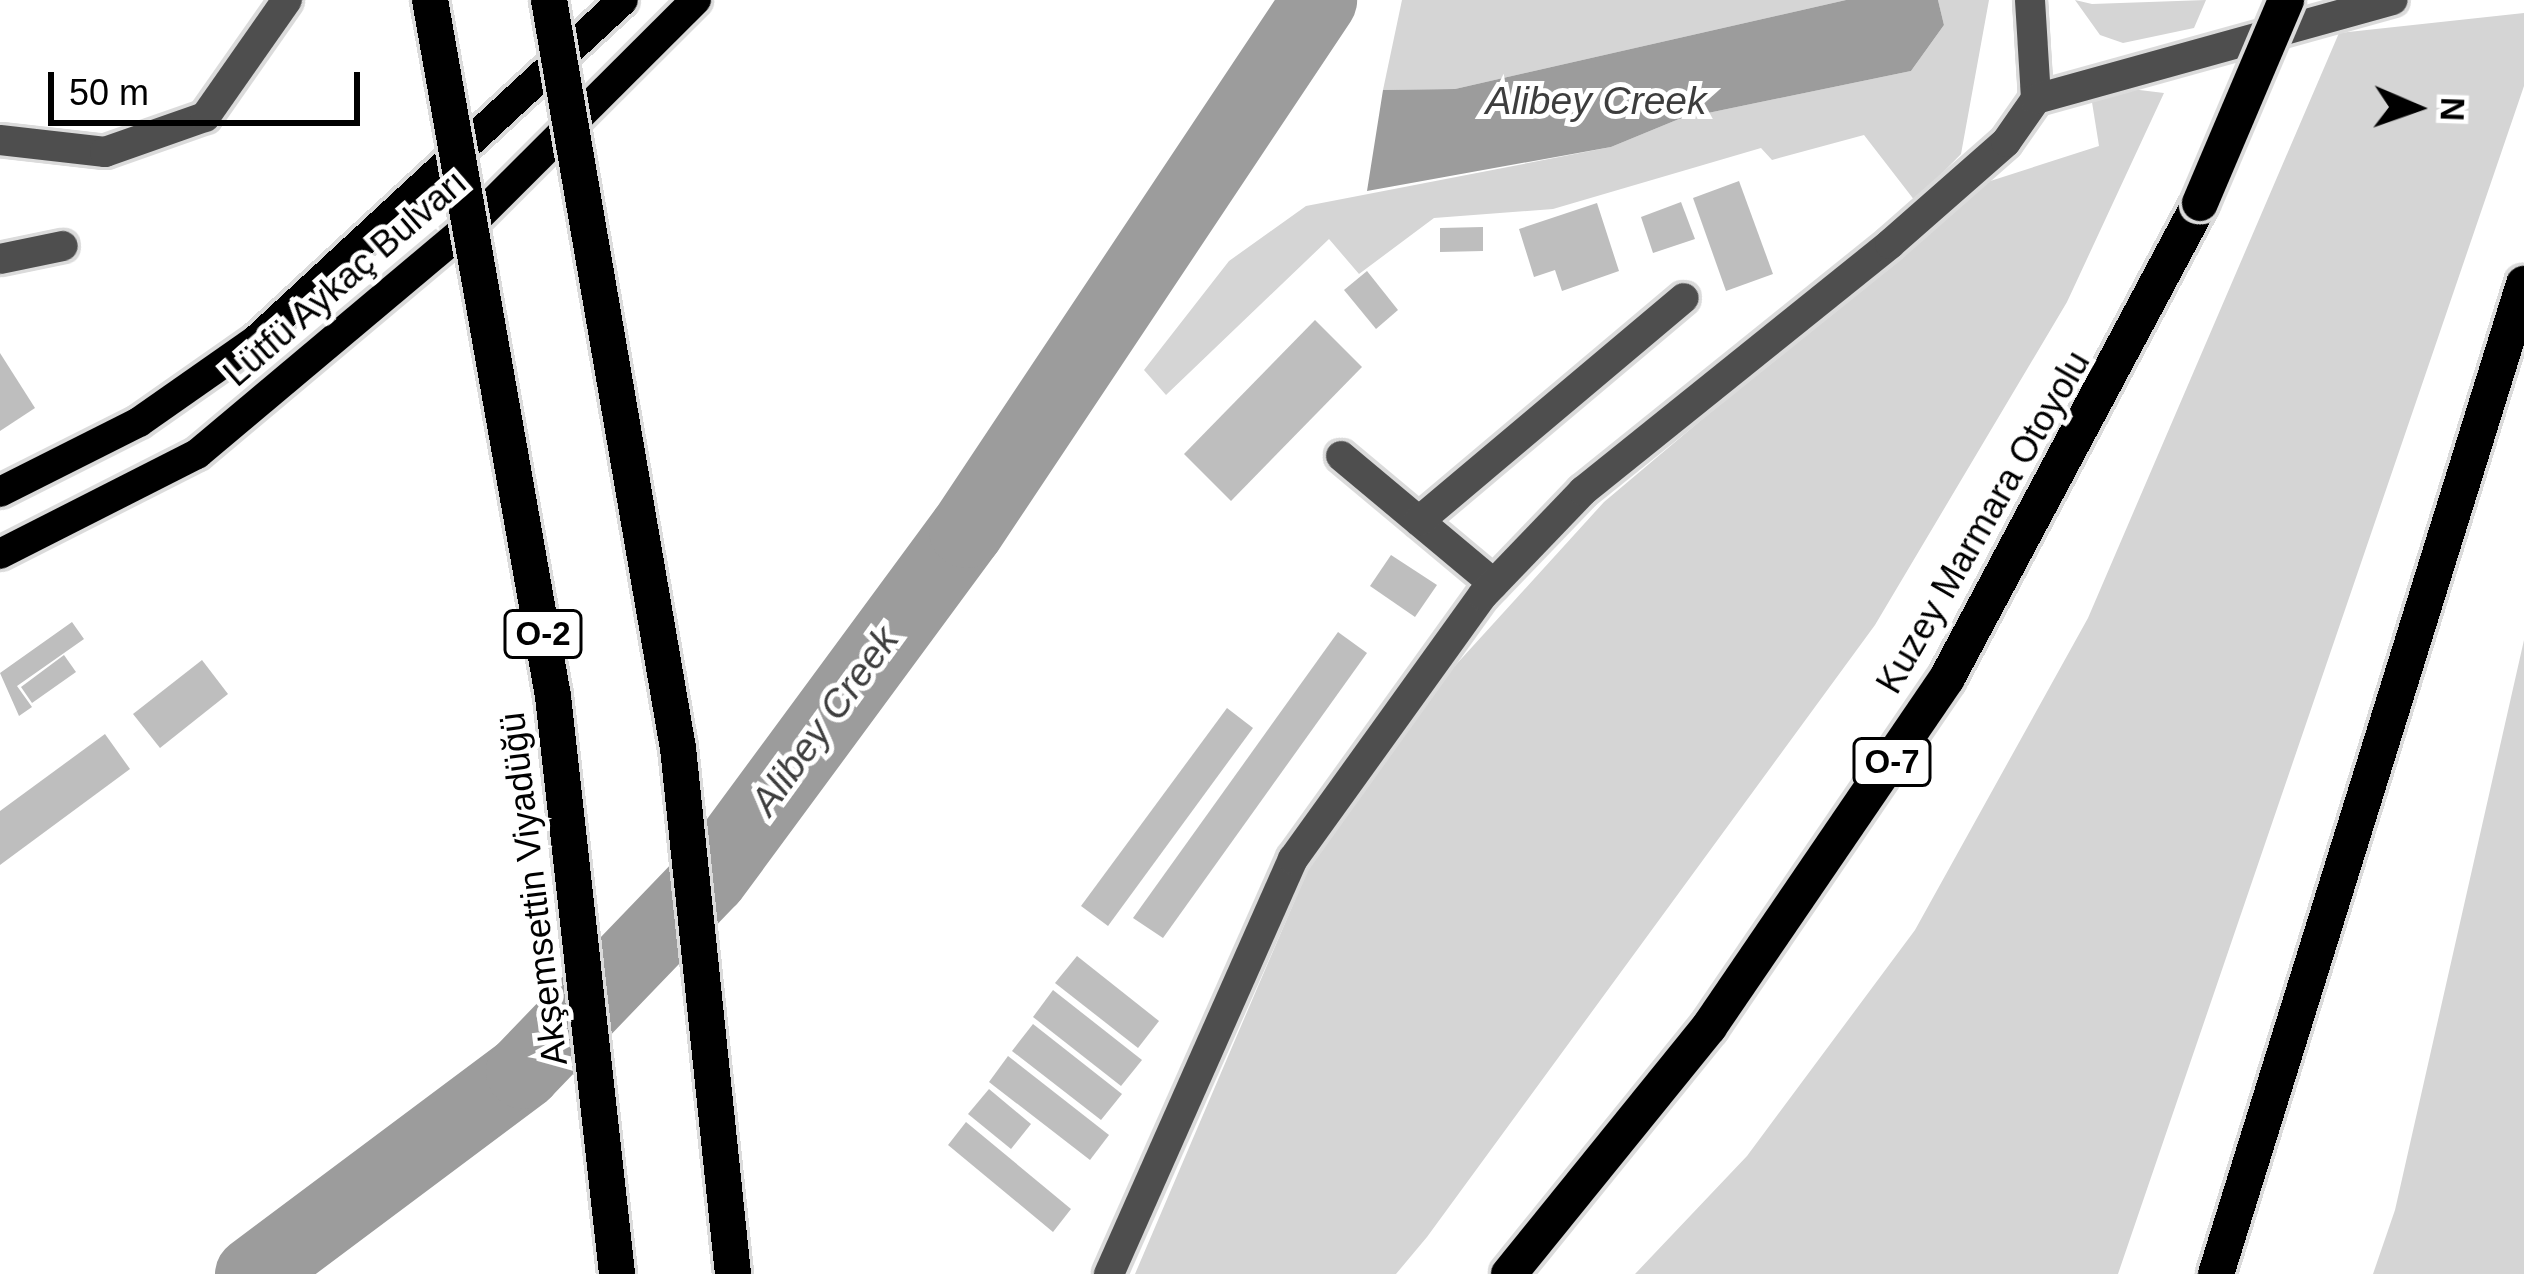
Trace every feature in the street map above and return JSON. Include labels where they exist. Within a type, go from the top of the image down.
[{"type":"highway","name":"Akşemsettin Viyadüğü","points":[[430,0],[553,696],[616,1274]]},
{"type":"highway","points":[[549,0],[678,748],[733,1274]]},
{"type":"highway","name":"Kuzey Marmara Otoyolu","points":[[1509,1274],[1709,1027],[1947,678],[2200,202],[2286,0]]},
{"type":"highway","points":[[2216,1274],[2524,284]]},
{"type":"main road","name":"Lütfü Aykaç Bulvarı","points":[[0,492],[139,422],[256,340],[623,0]]},
{"type":"main road","name":"Lütfü Aykaç Bulvarı","points":[[0,554],[197,454],[468,227],[696,0]]},
{"type":"street","points":[[0,140],[105,152],[205,117],[287,0]]},
{"type":"street","points":[[1108,1274],[1293,859],[1494,584],[1583,491],[2006,142],[2036,99],[2030,0]]},
{"type":"street","points":[[2036,99],[2393,0]]},
{"type":"street","points":[[0,259],[62,246]]},
{"type":"street","points":[[1419,521],[1684,298]]},
{"type":"street","points":[[1341,456],[1494,584]]},
{"type":"shaded area","points":[[1402,0],[1846,0],[1455,89],[1383,90]]},
{"type":"shaded area","points":[[1938,0],[1989,0],[1961,154],[1915,201],[1864,135],[1772,160],[1761,148],[1553,209],[1434,218],[1359,274],[1329,239],[1166,395],[1144,370],[1229,261],[1306,206],[1611,147],[1679,119],[1911,71],[1944,25]]},
{"type":"shaded area","points":[[2075,0],[2092,4],[2206,0],[2194,28],[2123,43],[2100,35]]},
{"type":"shaded area","points":[[2524,13],[2524,86],[2118,1274],[1635,1274],[1747,1156],[1915,930],[2088,618],[2339,33]]},
{"type":"shaded area","points":[[2115,87],[2164,93],[2067,302],[1875,625],[1427,1237],[1396,1274],[1135,1274],[1309,867],[1442,680],[1604,502],[1981,184],[2099,146],[2091,96]]},
{"type":"shaded area","points":[[2524,640],[2524,1274],[2373,1274],[2395,1210]]},
{"type":"water","name":"Alibey Creek","points":[[1846,0],[1938,0],[1944,25],[1911,71],[1679,119],[1611,147],[1367,191],[1383,90],[1455,89]]},
{"type":"building","points":[[1739,181],[1773,274],[1726,291],[1693,198]]},
{"type":"building","points":[[1681,202],[1695,239],[1653,253],[1641,217]]},
{"type":"building","points":[[1597,203],[1619,271],[1562,291],[1555,270],[1534,277],[1519,229]]},
{"type":"building","points":[[1483,227],[1483,251],[1440,252],[1440,228]]},
{"type":"building","points":[[1367,271],[1398,310],[1376,329],[1344,290]]},
{"type":"building","points":[[1315,320],[1362,367],[1231,501],[1184,454]]},
{"type":"building","points":[[0,353],[35,408],[0,431]]},
{"type":"building","points":[[1391,555],[1437,585],[1415,617],[1370,586]]},
{"type":"building","points":[[72,622],[84,639],[17,686],[32,707],[19,716],[0,673]]},
{"type":"building","points":[[1338,632],[1367,653],[1163,938],[1133,918]]},
{"type":"building","points":[[64,655],[76,672],[32,703],[21,687]]},
{"type":"building","points":[[202,660],[228,694],[160,748],[133,714]]},
{"type":"building","points":[[1227,708],[1253,728],[1108,926],[1081,906]]},
{"type":"building","points":[[105,734],[130,769],[0,865],[0,811]]},
{"type":"building","points":[[1077,956],[1159,1021],[1138,1048],[1055,983]]},
{"type":"building","points":[[1053,990],[1142,1060],[1121,1086],[1033,1017]]},
{"type":"building","points":[[1033,1024],[1122,1094],[1101,1120],[1012,1051]]},
{"type":"building","points":[[1008,1056],[1109,1135],[1090,1160],[989,1082]]},
{"type":"building","points":[[989,1089],[1031,1124],[1011,1149],[968,1114]]},
{"type":"building","points":[[966,1122],[1071,1209],[1053,1232],[948,1145]]},
{"type":"waterway","name":"Alibey Creek","points":[[252,1274],[523,1071],[710,877],[966,530],[1319,0]]}]
